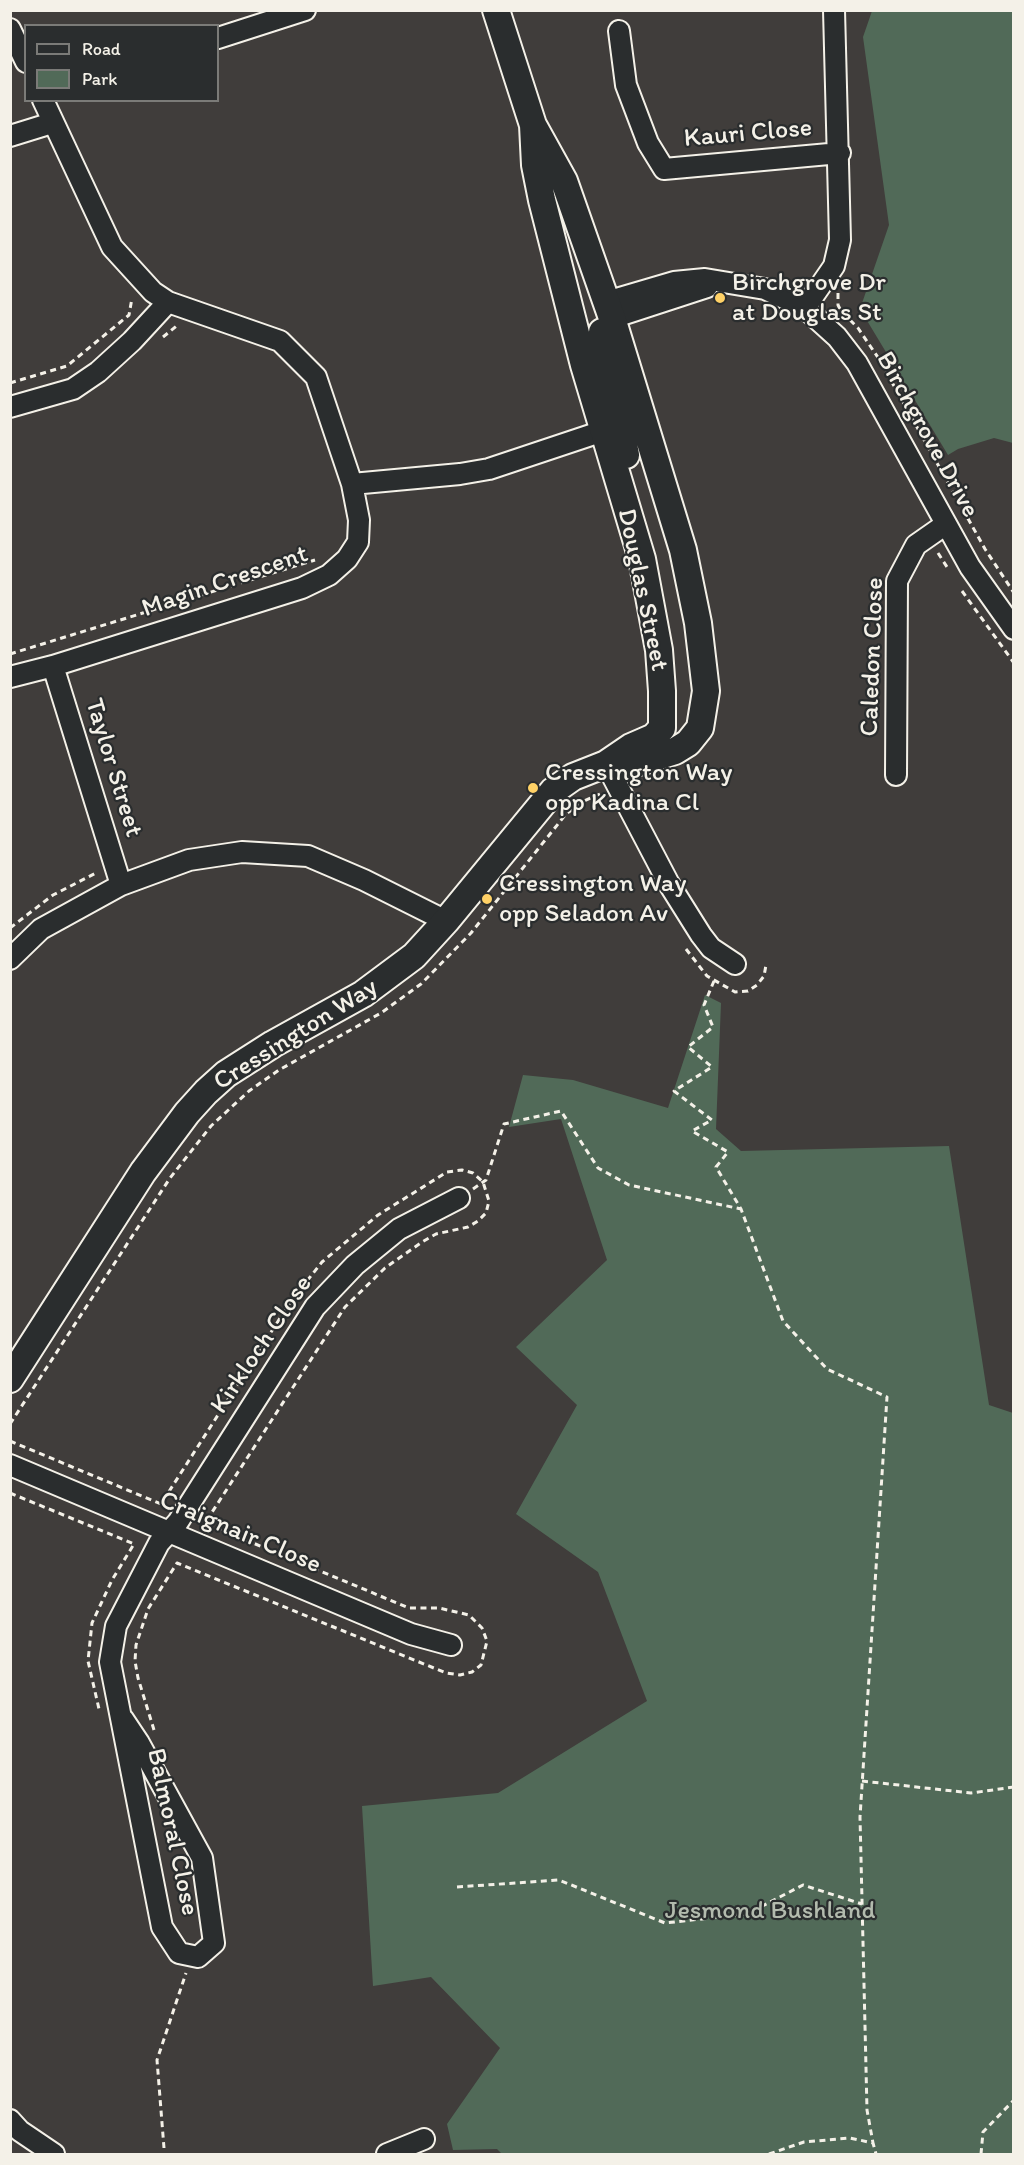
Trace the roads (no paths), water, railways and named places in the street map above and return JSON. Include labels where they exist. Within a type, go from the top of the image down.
[{"type":"street","points":[[219,38],[305,10]]},
{"type":"street","name":"Douglas Street","points":[[496,10],[533,124],[564,181],[683,550],[699,623],[706,691],[700,728],[684,746],[640,762],[606,764]]},
{"type":"street","points":[[805,308],[834,266],[840,240],[840,153],[834,10]]},
{"type":"street","points":[[10,29],[24,58]]},
{"type":"street","name":"Kauri Close","points":[[619,31],[626,85],[648,143],[664,169],[840,153]]},
{"type":"street","points":[[10,407],[73,389],[98,372],[132,341],[168,302],[153,292],[112,247],[44,102]]},
{"type":"street","points":[[10,136],[52,123]]},
{"type":"street","name":"Douglas Street","points":[[533,124],[535,165],[542,200],[603,430],[642,559],[659,650],[662,724],[654,737],[631,747],[606,764]]},
{"type":"street","points":[[542,200],[564,233],[587,292],[607,311],[602,334],[627,461],[642,559]]},
{"type":"street","name":"Birchgrove Drive","points":[[607,311],[698,289],[734,284],[779,294],[805,308],[837,337],[857,363],[970,567],[1014,629]]},
{"type":"street","name":"Magin Crescent","points":[[10,677],[53,666],[302,588],[329,575],[347,559],[358,542],[359,520],[352,484],[316,376],[280,341],[168,302]]},
{"type":"street","points":[[352,484],[460,474],[489,469],[603,430]]},
{"type":"street","name":"Caledon Close","points":[[896,776],[897,580],[916,545],[946,524]]},
{"type":"street","name":"Taylor Street","points":[[53,666],[121,885]]},
{"type":"street","points":[[606,764],[669,884],[701,935],[711,948],[735,964]]},
{"type":"street","name":"Cressington Way","points":[[10,1379],[143,1173],[187,1113],[206,1092],[226,1074],[380,982],[414,956],[446,921],[553,791],[573,777],[606,764]]},
{"type":"street","points":[[10,959],[41,929],[121,885],[189,860],[242,852],[308,856],[364,880],[446,921]]},
{"type":"street","name":"Kirkloch Close","points":[[168,1532],[315,1307],[354,1265],[399,1229],[459,1198]]},
{"type":"street","name":"Craignair Close","points":[[10,1465],[411,1634],[451,1645]]},
{"type":"street","name":"Balmoral Close","points":[[123,1719],[145,1753],[202,1858],[214,1943],[198,1957],[179,1953],[162,1928],[123,1719],[110,1662],[116,1626],[159,1543],[168,1532]]},
{"type":"street","points":[[10,2120],[20,2131],[54,2154]]},
{"type":"street","points":[[387,2154],[424,2139]]},
{"type":"place","name":"Birchgrove Dr at Douglas St","points":[[720,298]]},
{"type":"place","name":"Cressington Way opp Kadina Cl","points":[[533,788]]},
{"type":"place","name":"Cressington Way opp Seladon Av","points":[[487,899]]},
{"type":"park label","name":"Jesmond Bushland","points":[[770,1911]]}]
